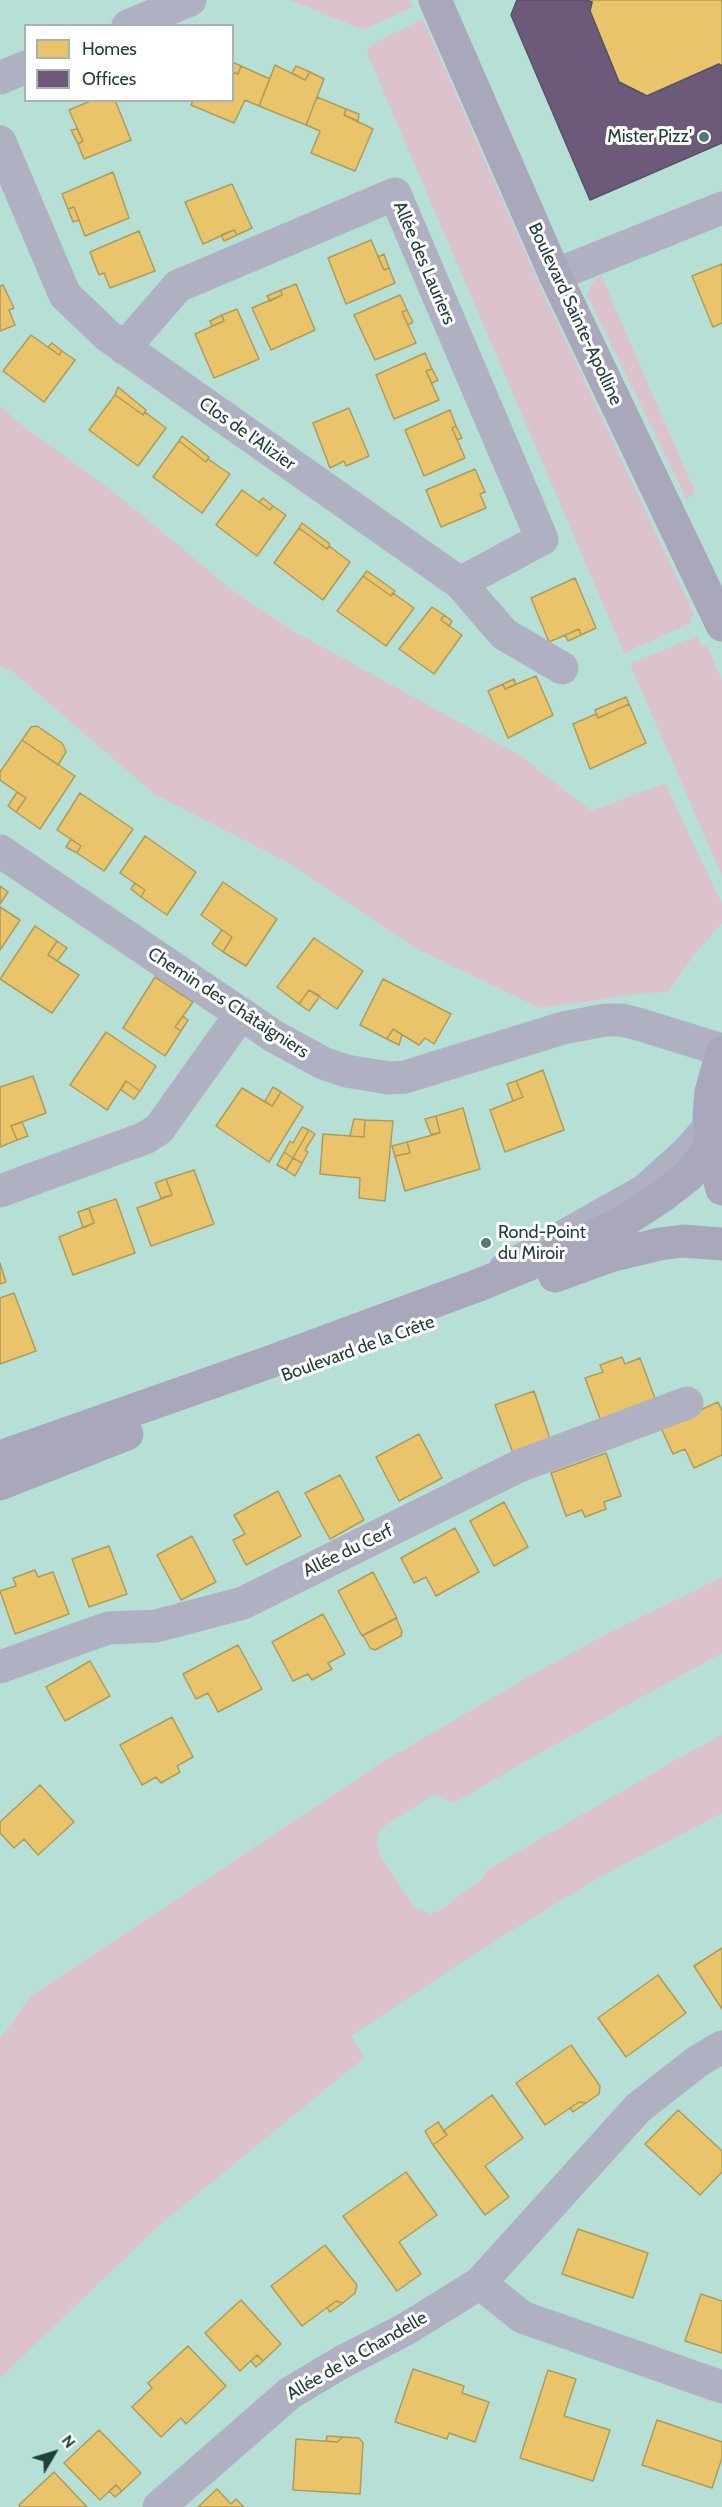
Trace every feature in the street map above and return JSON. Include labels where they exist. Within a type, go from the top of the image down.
[{"type":"main road","name":"Boulevard Sainte-Apolline","points":[[435,0],[555,275],[722,625]]},
{"type":"main road","points":[[722,1052],[711,1092],[710,1131],[722,1189]]},
{"type":"main road","name":"Boulevard de la Crête","points":[[0,1457],[479,1285],[566,1250],[621,1223],[681,1181],[698,1165],[710,1131]]},
{"type":"main road","name":"Boulevard de la Crête","points":[[0,1484],[122,1436],[610,1256],[684,1241],[722,1244]]},
{"type":"street","points":[[133,24],[190,0]]},
{"type":"street","points":[[0,78],[24,68]]},
{"type":"street","name":"Clos de l'Alizier","points":[[0,142],[65,295],[108,336],[460,583],[504,634],[562,668]]},
{"type":"street","name":"Allée des Lauriers","points":[[124,348],[178,286],[394,194],[542,539],[460,583]]},
{"type":"street","points":[[555,275],[722,208]]},
{"type":"street","name":"Chemin des Châtaigniers","points":[[0,851],[275,1037],[323,1063],[346,1071],[389,1078],[428,1071],[563,1028],[606,1020],[622,1020],[638,1024],[722,1052]]},
{"type":"street","points":[[0,1191],[145,1138],[159,1129],[241,1014]]},
{"type":"street","name":"Allée du Cerf","points":[[0,1667],[108,1628],[156,1626],[243,1603],[519,1466],[687,1403]]},
{"type":"street","name":"Allée de la Chandelle","points":[[159,2507],[290,2393],[342,2362],[406,2329],[480,2283],[638,2108],[698,2061],[722,2047]]},
{"type":"street","points":[[480,2283],[522,2317],[722,2387]]},
{"type":"shaded area","points":[[290,0],[408,0],[414,6],[364,30]]},
{"type":"shaded area","points":[[423,19],[541,288],[695,616],[690,618],[691,623],[624,653],[367,53],[372,44]]},
{"type":"shaded area","points":[[601,275],[695,492],[687,500],[587,295],[593,282]]},
{"type":"shaded area","points":[[0,406],[19,423],[115,493],[231,589],[297,633],[519,755],[592,811],[665,783],[722,904],[722,923],[694,955],[668,992],[645,993],[540,1008],[417,949],[289,863],[154,794],[13,672],[0,665]]},
{"type":"shaded area","points":[[697,636],[702,647],[707,645],[722,681],[722,876],[630,664]]},
{"type":"shaded area","points":[[722,1577],[722,1653],[454,1803],[434,1794],[380,1829],[377,1840],[380,1855],[414,1907],[430,1914],[440,1910],[481,1880],[487,1870],[722,1735],[722,1813],[596,1879],[469,1957],[351,2036],[365,2057],[162,2223],[0,2378],[0,2039],[31,1996],[386,1760],[603,1636]]},
{"type":"building: Homes","points":[[586,0],[722,0],[722,66],[719,64],[647,96],[619,82],[590,11],[592,2]]},
{"type":"building: Homes","points":[[234,63],[241,66],[238,74],[234,73]]},
{"type":"building: Homes","points":[[275,65],[305,80],[310,72],[324,79],[306,125],[259,106]]},
{"type":"building: Homes","points":[[241,66],[270,79],[259,106],[245,100],[234,123],[191,105],[192,102],[234,102],[234,73],[238,74]]},
{"type":"building: Homes","points":[[296,66],[310,72],[305,80],[292,73]]},
{"type":"building: Homes","points":[[317,97],[346,109],[344,115],[373,129],[355,171],[311,153],[320,131],[306,125]]},
{"type":"building: Homes","points":[[88,102],[116,102],[131,140],[84,159],[78,144],[83,141],[69,110]]},
{"type":"building: Homes","points":[[346,109],[359,114],[358,121],[344,115]]},
{"type":"building: Homes","points":[[77,129],[83,141],[78,144],[71,130]]},
{"type":"building: Homes","points":[[113,172],[129,218],[85,236],[74,207],[68,209],[62,194]]},
{"type":"building: Homes","points":[[232,184],[252,228],[237,235],[234,230],[203,244],[185,202]]},
{"type":"building: Homes","points":[[74,207],[79,220],[73,222],[68,209]]},
{"type":"building: Homes","points":[[234,230],[237,235],[224,241],[221,235]]},
{"type":"building: Homes","points":[[139,231],[155,271],[110,288],[104,273],[99,275],[90,252]]},
{"type":"building: Homes","points":[[371,240],[384,270],[389,268],[395,283],[346,304],[328,258]]},
{"type":"building: Homes","points":[[384,254],[389,268],[384,270],[378,257]]},
{"type":"building: Homes","points":[[722,264],[722,323],[713,327],[692,276]]},
{"type":"building: Homes","points":[[296,284],[315,330],[271,350],[252,308],[282,295],[281,290]]},
{"type":"building: Homes","points":[[3,285],[14,308],[9,310],[15,325],[0,331],[0,286]]},
{"type":"building: Homes","points":[[281,290],[282,295],[270,301],[267,296]]},
{"type":"building: Homes","points":[[400,295],[407,310],[402,312],[416,343],[375,360],[354,315]]},
{"type":"building: Homes","points":[[237,309],[259,359],[214,378],[195,334],[224,321],[222,315]]},
{"type":"building: Homes","points":[[407,310],[413,322],[408,325],[402,312]]},
{"type":"building: Homes","points":[[222,315],[224,321],[212,326],[210,321]]},
{"type":"building: Homes","points":[[31,335],[59,355],[62,351],[75,360],[44,402],[3,371]]},
{"type":"building: Homes","points":[[52,343],[62,351],[59,355],[48,347]]},
{"type":"building: Homes","points":[[425,353],[432,369],[426,371],[439,400],[394,419],[376,375]]},
{"type":"building: Homes","points":[[432,369],[438,380],[432,383],[426,371]]},
{"type":"building: Homes","points":[[118,387],[146,410],[143,415],[115,395]]},
{"type":"building: Homes","points":[[115,395],[143,415],[145,412],[166,428],[138,466],[89,430]]},
{"type":"building: Homes","points":[[349,408],[369,456],[346,466],[344,461],[330,468],[313,423]]},
{"type":"building: Homes","points":[[450,410],[456,426],[452,428],[465,458],[424,476],[405,430]]},
{"type":"building: Homes","points":[[456,426],[462,438],[457,440],[452,428]]},
{"type":"building: Homes","points":[[182,436],[209,457],[206,462],[179,441]]},
{"type":"building: Homes","points":[[179,441],[206,462],[208,459],[230,474],[202,513],[153,477]]},
{"type":"building: Homes","points":[[475,469],[485,492],[480,494],[486,508],[441,527],[426,490]]},
{"type":"building: Homes","points":[[242,490],[270,510],[273,506],[286,515],[257,556],[216,525]]},
{"type":"building: Homes","points":[[263,498],[273,506],[270,510],[259,502]]},
{"type":"building: Homes","points":[[302,523],[330,544],[327,549],[299,528]]},
{"type":"building: Homes","points":[[299,528],[327,549],[329,546],[350,562],[323,600],[274,563]]},
{"type":"building: Homes","points":[[367,571],[395,591],[391,596],[363,576]]},
{"type":"building: Homes","points":[[363,576],[391,596],[393,593],[414,608],[386,646],[337,611]]},
{"type":"building: Homes","points":[[575,578],[596,628],[581,635],[579,629],[549,642],[531,598]]},
{"type":"building: Homes","points":[[432,607],[444,615],[441,620],[462,635],[434,674],[399,649]]},
{"type":"building: Homes","points":[[444,615],[452,621],[449,626],[441,620]]},
{"type":"building: Homes","points":[[579,629],[581,635],[568,641],[565,635]]},
{"type":"building: Homes","points":[[536,676],[553,715],[508,738],[488,691],[503,684],[505,689]]},
{"type":"building: Homes","points":[[514,679],[516,684],[505,689],[503,684]]},
{"type":"building: Homes","points":[[626,697],[629,704],[598,718],[595,710]]},
{"type":"building: Homes","points":[[629,704],[646,743],[590,769],[573,724],[596,714],[598,718]]},
{"type":"building: Homes","points":[[37,726],[62,743],[66,752],[58,765],[22,740],[31,727]]},
{"type":"building: Homes","points":[[22,740],[75,776],[40,829],[16,812],[26,798],[0,780],[0,772]]},
{"type":"building: Homes","points":[[17,792],[26,798],[16,812],[8,806]]},
{"type":"building: Homes","points":[[80,793],[133,829],[104,871],[77,853],[81,846],[57,830]]},
{"type":"building: Homes","points":[[145,836],[196,872],[167,915],[141,897],[145,890],[120,873]]},
{"type":"building: Homes","points":[[71,839],[81,846],[77,853],[66,847]]},
{"type":"building: Homes","points":[[223,882],[277,919],[246,966],[223,952],[232,937],[201,915]]},
{"type":"building: Homes","points":[[135,883],[145,890],[141,897],[131,889]]},
{"type":"building: Homes","points":[[0,886],[8,892],[0,904]]},
{"type":"building: Homes","points":[[0,907],[20,920],[0,950]]},
{"type":"building: Homes","points":[[35,926],[57,941],[48,955],[79,975],[52,1013],[0,979]]},
{"type":"building: Homes","points":[[222,930],[232,937],[223,952],[212,944]]},
{"type":"building: Homes","points":[[314,938],[363,971],[337,1009],[309,990],[299,1004],[277,987]]},
{"type":"building: Homes","points":[[57,941],[67,948],[57,961],[48,955]]},
{"type":"building: Homes","points":[[155,977],[193,1002],[175,1027],[181,1031],[165,1056],[123,1028]]},
{"type":"building: Homes","points":[[383,979],[451,1014],[434,1044],[425,1038],[419,1045],[393,1029],[387,1039],[360,1025]]},
{"type":"building: Homes","points":[[309,990],[320,996],[309,1011],[299,1004]]},
{"type":"building: Homes","points":[[183,1016],[188,1020],[181,1031],[175,1027]]},
{"type":"building: Homes","points":[[393,1029],[402,1035],[399,1045],[387,1039]]},
{"type":"building: Homes","points":[[106,1032],[156,1066],[140,1091],[126,1081],[107,1110],[70,1085]]},
{"type":"building: Homes","points":[[543,1070],[564,1130],[505,1152],[490,1110],[523,1097],[516,1081]]},
{"type":"building: Homes","points":[[33,1076],[46,1113],[11,1126],[17,1140],[0,1147],[0,1087]]},
{"type":"building: Homes","points":[[126,1081],[140,1091],[134,1099],[121,1090]]},
{"type":"building: Homes","points":[[516,1081],[523,1097],[513,1101],[507,1084]]},
{"type":"building: Homes","points":[[273,1087],[281,1092],[272,1106],[265,1101]]},
{"type":"building: Homes","points":[[242,1088],[272,1106],[281,1092],[303,1107],[269,1162],[216,1126]]},
{"type":"building: Homes","points":[[463,1108],[480,1169],[405,1191],[395,1156],[410,1153],[407,1142],[440,1133],[436,1116]]},
{"type":"building: Homes","points":[[436,1116],[440,1133],[431,1134],[425,1119]]},
{"type":"building: Homes","points":[[354,1119],[365,1120],[364,1137],[350,1136]]},
{"type":"building: Homes","points":[[365,1120],[393,1121],[385,1201],[359,1198],[360,1178],[320,1174],[323,1134],[364,1137]]},
{"type":"building: Homes","points":[[22,1122],[28,1136],[17,1140],[11,1126]]},
{"type":"building: Homes","points":[[302,1127],[309,1130],[293,1158],[284,1152],[290,1141],[293,1143]]},
{"type":"building: Homes","points":[[309,1130],[315,1134],[305,1150],[308,1152],[302,1163],[293,1158]]},
{"type":"building: Homes","points":[[407,1142],[410,1153],[395,1156],[392,1146]]},
{"type":"building: Homes","points":[[284,1152],[293,1158],[286,1170],[277,1165]]},
{"type":"building: Homes","points":[[293,1158],[302,1163],[295,1176],[286,1170]]},
{"type":"building: Homes","points":[[194,1170],[214,1224],[151,1246],[137,1208],[172,1195],[166,1179]]},
{"type":"building: Homes","points":[[166,1179],[172,1195],[161,1198],[155,1183]]},
{"type":"building: Homes","points":[[116,1199],[135,1253],[73,1275],[59,1237],[94,1223],[89,1208]]},
{"type":"building: Homes","points":[[89,1208],[94,1223],[83,1228],[78,1212]]},
{"type":"building: Homes","points":[[0,1263],[6,1282],[0,1284]]},
{"type":"building: Homes","points":[[14,1293],[36,1351],[0,1364],[0,1298]]},
{"type":"building: Homes","points":[[622,1357],[625,1364],[640,1358],[656,1401],[601,1421],[585,1378],[603,1372],[600,1365]]},
{"type":"building: Homes","points":[[534,1391],[550,1439],[513,1453],[495,1405]]},
{"type":"building: Homes","points":[[718,1402],[722,1411],[722,1455],[694,1468],[685,1449],[673,1454],[661,1428]]},
{"type":"building: Homes","points":[[419,1434],[442,1478],[399,1501],[376,1457]]},
{"type":"building: Homes","points":[[606,1453],[621,1496],[604,1502],[606,1509],[585,1517],[582,1510],[566,1516],[551,1473]]},
{"type":"building: Homes","points":[[340,1475],[364,1520],[330,1539],[305,1493]]},
{"type":"building: Homes","points":[[278,1491],[301,1536],[246,1565],[233,1540],[245,1534],[234,1515]]},
{"type":"building: Homes","points":[[504,1502],[528,1547],[494,1566],[470,1521]]},
{"type":"building: Homes","points":[[455,1528],[479,1572],[436,1596],[426,1577],[414,1583],[401,1558]]},
{"type":"building: Homes","points":[[192,1536],[216,1582],[181,1600],[157,1555]]},
{"type":"building: Homes","points":[[109,1546],[127,1594],[89,1607],[72,1559]]},
{"type":"building: Homes","points":[[35,1570],[38,1577],[53,1572],[69,1614],[15,1634],[0,1591],[16,1586],[13,1578]]},
{"type":"building: Homes","points":[[373,1572],[397,1618],[362,1636],[338,1591]]},
{"type":"building: Homes","points":[[323,1614],[345,1654],[328,1663],[332,1669],[312,1680],[308,1674],[293,1681],[272,1642]]},
{"type":"building: Homes","points":[[396,1618],[402,1631],[401,1636],[375,1650],[370,1648],[363,1635]]},
{"type":"building: Homes","points":[[238,1645],[262,1689],[218,1712],[208,1693],[196,1699],[183,1674]]},
{"type":"building: Homes","points":[[90,1661],[110,1696],[65,1721],[46,1687]]},
{"type":"building: Homes","points":[[172,1717],[193,1757],[177,1766],[180,1772],[161,1783],[156,1777],[142,1785],[120,1745]]},
{"type":"building: Homes","points":[[40,1785],[74,1822],[38,1855],[24,1839],[14,1848],[0,1833],[0,1822]]},
{"type":"building: Homes","points":[[722,1948],[722,2009],[694,1966]]},
{"type":"building: Homes","points":[[658,1975],[686,2013],[626,2057],[598,2018]]},
{"type":"building: Homes","points":[[571,2045],[600,2086],[599,2094],[586,2103],[579,2102],[545,2125],[516,2083]]},
{"type":"building: Homes","points":[[492,2095],[523,2138],[485,2166],[509,2197],[485,2215],[433,2145],[447,2135],[443,2131]]},
{"type":"building: Homes","points":[[579,2102],[586,2103],[573,2112],[570,2108]]},
{"type":"building: Homes","points":[[678,2110],[722,2151],[722,2172],[700,2195],[645,2144]]},
{"type":"building: Homes","points":[[438,2122],[447,2135],[433,2145],[425,2131]]},
{"type":"building: Homes","points":[[406,2172],[437,2215],[399,2242],[421,2274],[397,2291],[343,2216]]},
{"type":"building: Homes","points":[[578,2229],[648,2253],[633,2298],[562,2274]]},
{"type":"building: Homes","points":[[325,2245],[357,2285],[355,2293],[343,2303],[336,2301],[302,2326],[271,2286]]},
{"type":"building: Homes","points":[[701,2294],[722,2301],[722,2353],[685,2341]]},
{"type":"building: Homes","points":[[241,2300],[281,2344],[263,2361],[257,2355],[240,2371],[205,2333]]},
{"type":"building: Homes","points":[[336,2301],[343,2303],[330,2312],[327,2308]]},
{"type":"building: Homes","points":[[188,2346],[226,2386],[186,2424],[181,2418],[161,2437],[132,2407],[152,2388],[148,2383]]},
{"type":"building: Homes","points":[[257,2355],[263,2361],[256,2367],[251,2361]]},
{"type":"building: Homes","points":[[413,2369],[464,2386],[462,2393],[489,2402],[475,2442],[449,2433],[447,2439],[395,2422]]},
{"type":"building: Homes","points":[[548,2370],[576,2379],[564,2416],[610,2430],[593,2481],[520,2458]]},
{"type":"building: Homes","points":[[657,2420],[722,2442],[722,2458],[712,2488],[642,2465]]},
{"type":"building: Homes","points":[[99,2430],[141,2473],[122,2491],[116,2485],[100,2500],[64,2463]]},
{"type":"building: Homes","points":[[327,2436],[343,2437],[337,2442],[326,2441]]},
{"type":"building: Homes","points":[[343,2437],[359,2438],[363,2443],[360,2494],[293,2490],[296,2439],[337,2442]]},
{"type":"building: Homes","points":[[54,2472],[87,2507],[20,2507],[19,2505]]},
{"type":"building: Homes","points":[[116,2485],[122,2491],[115,2497],[109,2491]]},
{"type":"building: Homes","points":[[217,2489],[231,2504],[236,2499],[244,2507],[198,2507]]},
{"type":"building: Offices","points":[[517,0],[586,0],[592,2],[590,11],[619,82],[647,96],[719,64],[722,66],[722,143],[590,200],[511,15]]},
{"type":"place","name":"Mister Pizz'","points":[[704,137]]},
{"type":"place","name":"Rond-Point du Miroir","points":[[486,1243]]}]
